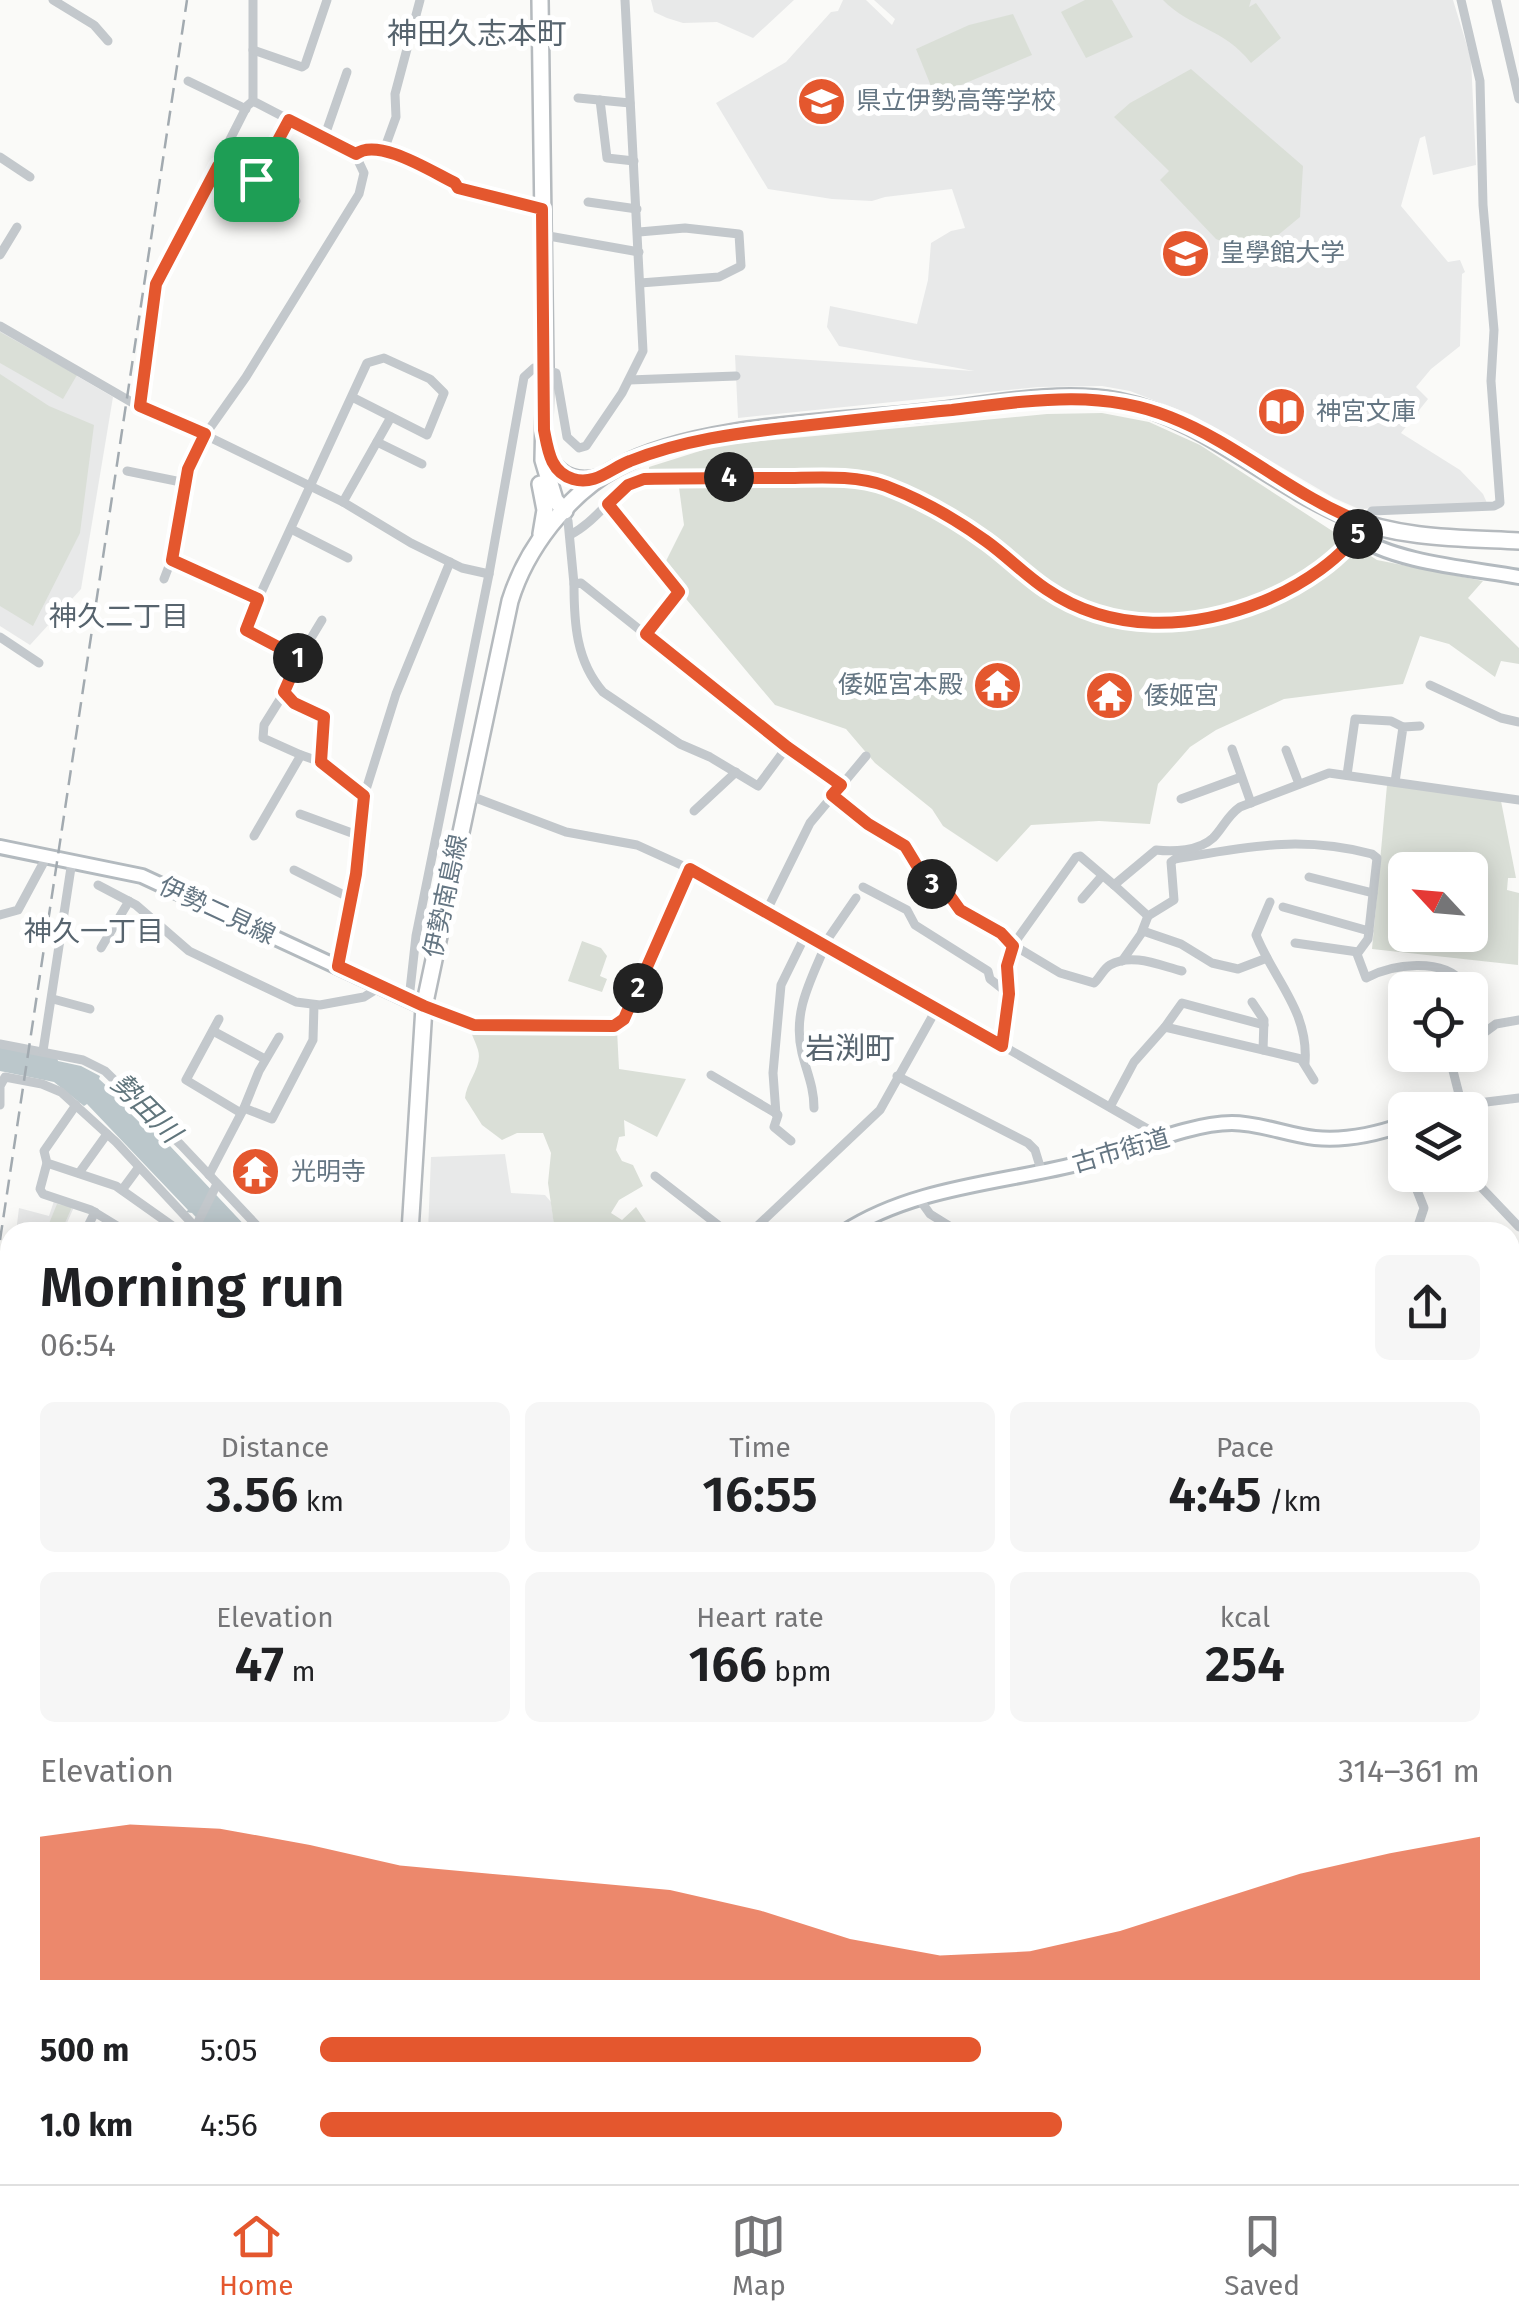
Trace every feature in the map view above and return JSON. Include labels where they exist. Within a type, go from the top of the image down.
[{"type":"main road","points":[[540,0],[545,476],[568,522]]},
{"type":"main road","points":[[568,522],[604,476],[623,464],[715,435],[1037,400],[1095,398],[1149,410],[1191,426],[1360,529],[1519,541]]},
{"type":"main road","points":[[544,430],[568,522]]},
{"type":"main road","points":[[538,542],[545,510],[538,474],[544,430]]},
{"type":"main road","points":[[568,522],[618,476],[655,453]]},
{"type":"main road","points":[[550,460],[573,479],[604,476]]},
{"type":"main road","name":"伊勢南島線","points":[[410,1222],[416,1003],[517,578],[538,542],[568,522]]},
{"type":"main road","name":"伊勢南島線","points":[[506,624],[530,572],[568,522]]},
{"type":"street","points":[[53,0],[94,25],[108,41]]},
{"type":"street","points":[[140,406],[156,284],[250,105],[254,0]]},
{"type":"street","points":[[254,50],[306,65],[326,0]]},
{"type":"street","points":[[384,150],[396,118],[395,94],[420,0]]},
{"type":"street","points":[[625,0],[643,352],[586,446],[579,448],[567,438],[556,373],[534,368],[524,376],[416,936],[416,1003],[480,1026],[614,1026],[624,1019],[690,869]]},
{"type":"street","points":[[568,522],[582,529],[628,485],[644,479],[827,478],[872,482],[962,525],[1063,600],[1110,619],[1190,623],[1238,612],[1302,581],[1360,529],[1372,511],[1500,503],[1491,381],[1494,330],[1483,205],[1480,81],[1461,0]]},
{"type":"street","points":[[1496,0],[1519,99]]},
{"type":"street","points":[[324,138],[346,72]]},
{"type":"street","points":[[164,579],[172,560],[188,469],[205,434],[246,377],[365,179],[356,154],[289,120],[188,81]]},
{"type":"street","points":[[578,98],[630,103]]},
{"type":"street","points":[[600,100],[607,158],[634,161]]},
{"type":"street","points":[[244,202],[289,120]]},
{"type":"street","points":[[356,154],[370,148],[384,150],[455,183],[458,188],[542,209]]},
{"type":"street","points":[[0,157],[30,177]]},
{"type":"street","points":[[218,166],[296,201]]},
{"type":"street","points":[[588,202],[637,208]]},
{"type":"street","points":[[0,254],[17,227]]},
{"type":"street","points":[[639,232],[686,228],[739,234],[741,251],[738,270],[719,277],[640,283]]},
{"type":"street","points":[[543,235],[639,252]]},
{"type":"street","points":[[0,326],[140,406],[343,502],[410,543],[488,574]]},
{"type":"street","points":[[299,658],[246,630],[258,599],[310,486],[368,363],[384,358],[430,379],[444,394],[427,436],[352,397]]},
{"type":"street","points":[[629,380],[736,376]]},
{"type":"street","points":[[343,502],[390,417]]},
{"type":"street","points":[[377,442],[422,464]]},
{"type":"street","points":[[128,471],[186,483]]},
{"type":"street","points":[[608,504],[679,592],[646,634]]},
{"type":"street","points":[[568,522],[575,634],[593,680],[603,692],[665,735],[758,786],[787,747]]},
{"type":"street","points":[[290,529],[348,558]]},
{"type":"street","points":[[1360,529],[1369,544],[1392,553],[1519,577]]},
{"type":"street","points":[[172,560],[258,599]]},
{"type":"street","points":[[338,966],[352,899],[364,796],[396,694],[450,562]]},
{"type":"street","points":[[574,584],[581,583],[787,747],[841,785]]},
{"type":"street","points":[[322,620],[264,725],[263,738],[321,762],[364,796]]},
{"type":"street","points":[[0,637],[38,663]]},
{"type":"street","points":[[1430,685],[1501,718],[1519,722]]},
{"type":"street","points":[[284,692],[294,703],[324,717],[321,762]]},
{"type":"street","points":[[1346,775],[1355,719],[1403,727]]},
{"type":"street","points":[[1403,727],[1420,726]]},
{"type":"street","points":[[1395,782],[1403,727]]},
{"type":"street","points":[[1232,750],[1251,803]]},
{"type":"street","points":[[1286,750],[1300,784]]},
{"type":"street","points":[[254,836],[301,755]]},
{"type":"street","points":[[767,910],[810,823],[866,756]]},
{"type":"street","points":[[694,811],[736,772]]},
{"type":"street","points":[[1114,886],[1156,850],[1194,847],[1211,840],[1230,814],[1330,773],[1519,800]]},
{"type":"street","points":[[1181,799],[1241,777]]},
{"type":"street","points":[[468,795],[566,832],[637,845],[690,869],[807,932],[1165,1139]]},
{"type":"street","points":[[832,795],[868,824],[905,846],[925,879],[950,896],[960,910],[1060,973],[1094,984],[1110,965],[1122,961],[1158,963],[1182,971]]},
{"type":"street","points":[[300,814],[360,836]]},
{"type":"street","points":[[1122,961],[1148,916],[1174,900],[1175,859],[1282,842],[1316,843],[1377,858],[1369,931],[1358,952],[1366,978],[1378,972],[1435,967],[1449,972]]},
{"type":"street","name":"伊勢二見線","points":[[0,846],[115,869],[156,882],[416,1003]]},
{"type":"street","points":[[1002,1046],[1009,994],[1007,966],[1013,946],[1076,857],[1080,856],[1148,916]]},
{"type":"street","points":[[0,915],[18,910],[46,858]]},
{"type":"street","points":[[43,1051],[72,861]]},
{"type":"street","points":[[294,870],[352,899]]},
{"type":"street","points":[[1082,899],[1102,876]]},
{"type":"street","points":[[1310,877],[1373,893]]},
{"type":"street","points":[[98,884],[129,901],[189,951],[275,994],[314,1005],[364,997],[380,986]]},
{"type":"street","points":[[863,886],[907,910],[915,924],[988,971],[990,979],[1009,994]]},
{"type":"street","points":[[814,1108],[812,1079],[802,1053],[799,1010],[826,944],[856,898]]},
{"type":"street","points":[[100,948],[129,901]]},
{"type":"street","points":[[1270,902],[1256,934],[1301,1019],[1305,1033],[1304,1063]]},
{"type":"street","points":[[1283,907],[1369,931]]},
{"type":"street","points":[[1143,930],[1180,944],[1212,963],[1238,970],[1266,958]]},
{"type":"street","points":[[790,1140],[774,1127],[778,1115],[773,1073],[781,985],[807,932]]},
{"type":"street","points":[[1295,943],[1358,952]]},
{"type":"street","points":[[52,998],[90,1010]]},
{"type":"street","points":[[1252,1002],[1264,1025],[1263,1050]]},
{"type":"street","points":[[1110,1107],[1134,1062],[1182,1003],[1264,1025]]},
{"type":"street","points":[[219,1019],[186,1080],[242,1110],[272,1120],[313,1040],[314,1005]]},
{"type":"street","points":[[762,1222],[880,1110],[937,1008]]},
{"type":"street","points":[[1488,1030],[1496,1024],[1519,1020]]},
{"type":"street","points":[[1166,1027],[1301,1059],[1314,1080]]},
{"type":"street","points":[[213,1031],[265,1059]]},
{"type":"street","points":[[209,1175],[279,1037]]},
{"type":"street","points":[[0,1044],[83,1060],[105,1071],[252,1222]]},
{"type":"street","points":[[711,1075],[778,1115]]},
{"type":"street","points":[[897,1076],[1028,1143],[1035,1150],[1042,1173]]},
{"type":"street","points":[[0,1105],[0,1086],[5,1077],[52,1087],[107,1134],[190,1222]]},
{"type":"street","points":[[1488,1103],[1519,1098]]},
{"type":"street","points":[[76,1105],[44,1151],[47,1163],[40,1189],[43,1194],[95,1212],[111,1222]]},
{"type":"street","name":"古市街道","points":[[863,1222],[958,1188],[1042,1173],[1206,1126],[1233,1123],[1316,1138],[1345,1138],[1388,1129]]},
{"type":"street","points":[[79,1173],[107,1134]]},
{"type":"street","points":[[47,1163],[122,1190],[167,1222]]},
{"type":"street","points":[[122,1190],[139,1167]]},
{"type":"street","points":[[655,1176],[714,1222]]},
{"type":"street","points":[[199,1222],[215,1186]]},
{"type":"street","points":[[1418,1192],[1424,1208],[1419,1222]]},
{"type":"street","points":[[1486,1192],[1514,1222]]},
{"type":"street","points":[[920,1200],[930,1214],[943,1222]]},
{"type":"street","points":[[90,1222],[95,1212]]},
{"type":"shaded area","points":[[651,0],[794,0],[753,38],[717,22],[683,23],[667,18],[654,12]]},
{"type":"shaded area","name":"皇學館大学","points":[[843,0],[866,0],[892,25],[895,19],[874,0],[1453,0],[1471,59],[1476,165],[1433,175],[1425,136],[1420,138],[1401,206],[1448,262],[1460,260],[1465,272],[1460,346],[1416,387],[1428,399],[1401,433],[1460,470],[1487,503],[1359,509],[1192,415],[1130,391],[1102,386],[1038,387],[738,418],[735,355],[974,371],[839,346],[827,327],[830,306],[917,324],[928,280],[931,243],[965,228],[952,189],[872,201],[768,189],[716,103],[786,62],[831,12],[838,11]]},
{"type":"shaded area","points":[[1085,0],[1112,0],[1133,37],[1086,58],[1061,12]]},
{"type":"shaded area","points":[[1163,0],[1251,0],[1249,7],[1256,3],[1281,38],[1251,63],[1230,42],[1184,17]]},
{"type":"shaded area","points":[[1013,14],[1032,55],[935,96],[916,49],[969,25]]},
{"type":"shaded area","points":[[1191,69],[1303,166],[1300,217],[1254,255],[1216,239],[1160,180],[1169,171],[1114,117],[1130,103]]},
{"type":"shaded area","points":[[0,331],[113,397],[81,589],[30,645],[0,626]]},
{"type":"shaded area","points":[[0,332],[77,375],[63,399],[0,363]]},
{"type":"shaded area","points":[[0,374],[49,406],[94,425],[80,533],[33,626],[0,606]]},
{"type":"shaded area","points":[[1102,413],[1149,422],[1200,445],[1377,560],[1483,581],[1468,598],[1519,648],[1519,664],[1501,661],[1495,677],[1449,644],[1420,636],[1403,684],[1284,699],[1216,730],[1190,747],[1158,784],[1150,824],[1099,821],[1031,825],[997,862],[943,826],[932,809],[875,763],[846,729],[775,705],[687,600],[665,563],[684,525],[678,480],[649,480],[649,467],[719,445],[1047,414]]},
{"type":"shaded area","points":[[1387,785],[1501,801],[1516,878],[1508,878],[1507,890],[1519,893],[1518,965],[1399,952],[1488,952],[1488,852],[1388,852],[1388,951],[1372,949]]},
{"type":"shaded area","points":[[582,941],[601,948],[607,956],[600,976],[607,979],[602,992],[568,981]]},
{"type":"shaded area","points":[[469,1027],[617,1030],[619,1069],[686,1079],[657,1137],[624,1120],[625,1136],[619,1137],[616,1150],[622,1161],[633,1165],[643,1186],[619,1200],[611,1213],[622,1220],[636,1207],[646,1222],[554,1222],[548,1183],[551,1153],[543,1133],[517,1133],[502,1140],[482,1125],[465,1098],[479,1056]]},
{"type":"shaded area","points":[[0,1047],[57,1057],[58,1061],[81,1066],[100,1076],[242,1222],[201,1222],[186,1212],[87,1104],[84,1106],[54,1082],[0,1071]]},
{"type":"shaded area","points":[[505,1154],[511,1193],[545,1195],[551,1202],[554,1222],[428,1222],[431,1157]]},
{"type":"shaded area","points":[[54,1201],[74,1207],[67,1222],[17,1222],[19,1208],[49,1216]]},
{"type":"shaded area","points":[[57,1204],[72,1207],[65,1222],[50,1222]]},
{"type":"railway","points":[[3,1222],[187,0]]},
{"type":"place","name":"県立伊勢高等学校","points":[[821,101]]},
{"type":"place","name":"皇學館大学","points":[[1185,253]]},
{"type":"place","name":"神宮文庫","points":[[1281,412]]},
{"type":"place","name":"倭姬宮本殿","points":[[998,685]]},
{"type":"place","name":"倭姬宮","points":[[1109,696]]},
{"type":"place","name":"光明寺","points":[[256,1172]]},
{"type":"district","name":"神田久志本町","points":[[477,34]]},
{"type":"district","name":"神久二丁目","points":[[119,616]]},
{"type":"district","name":"神久一丁目","points":[[94,931]]},
{"type":"district","name":"岩渕町","points":[[850,1049]]},
{"type":"route","points":[[289,120],[356,154],[370,148],[384,150],[455,183],[458,188],[542,209],[544,430],[550,460],[573,479],[604,476],[633,460],[715,435],[1037,400],[1095,398],[1161,413],[1191,426],[1320,504],[1364,523],[1336,556],[1274,597],[1238,612],[1190,623],[1134,623],[1110,619],[1063,600],[962,525],[872,482],[719,477],[644,479],[628,485],[608,504],[679,592],[646,634],[787,747],[841,785],[832,795],[868,824],[905,846],[925,879],[950,896],[960,910],[1001,933],[1013,946],[1007,966],[1009,994],[1002,1046],[690,869],[647,970],[618,1024],[601,1028],[474,1025],[338,966],[356,874],[364,796],[321,762],[324,717],[294,703],[284,692],[299,658],[246,630],[258,599],[172,560],[188,469],[205,434],[140,406],[156,284],[218,166],[254,185],[256,179],[289,120]]},
{"type":"water label","name":"勢田川","points":[[146,1108]]}]
